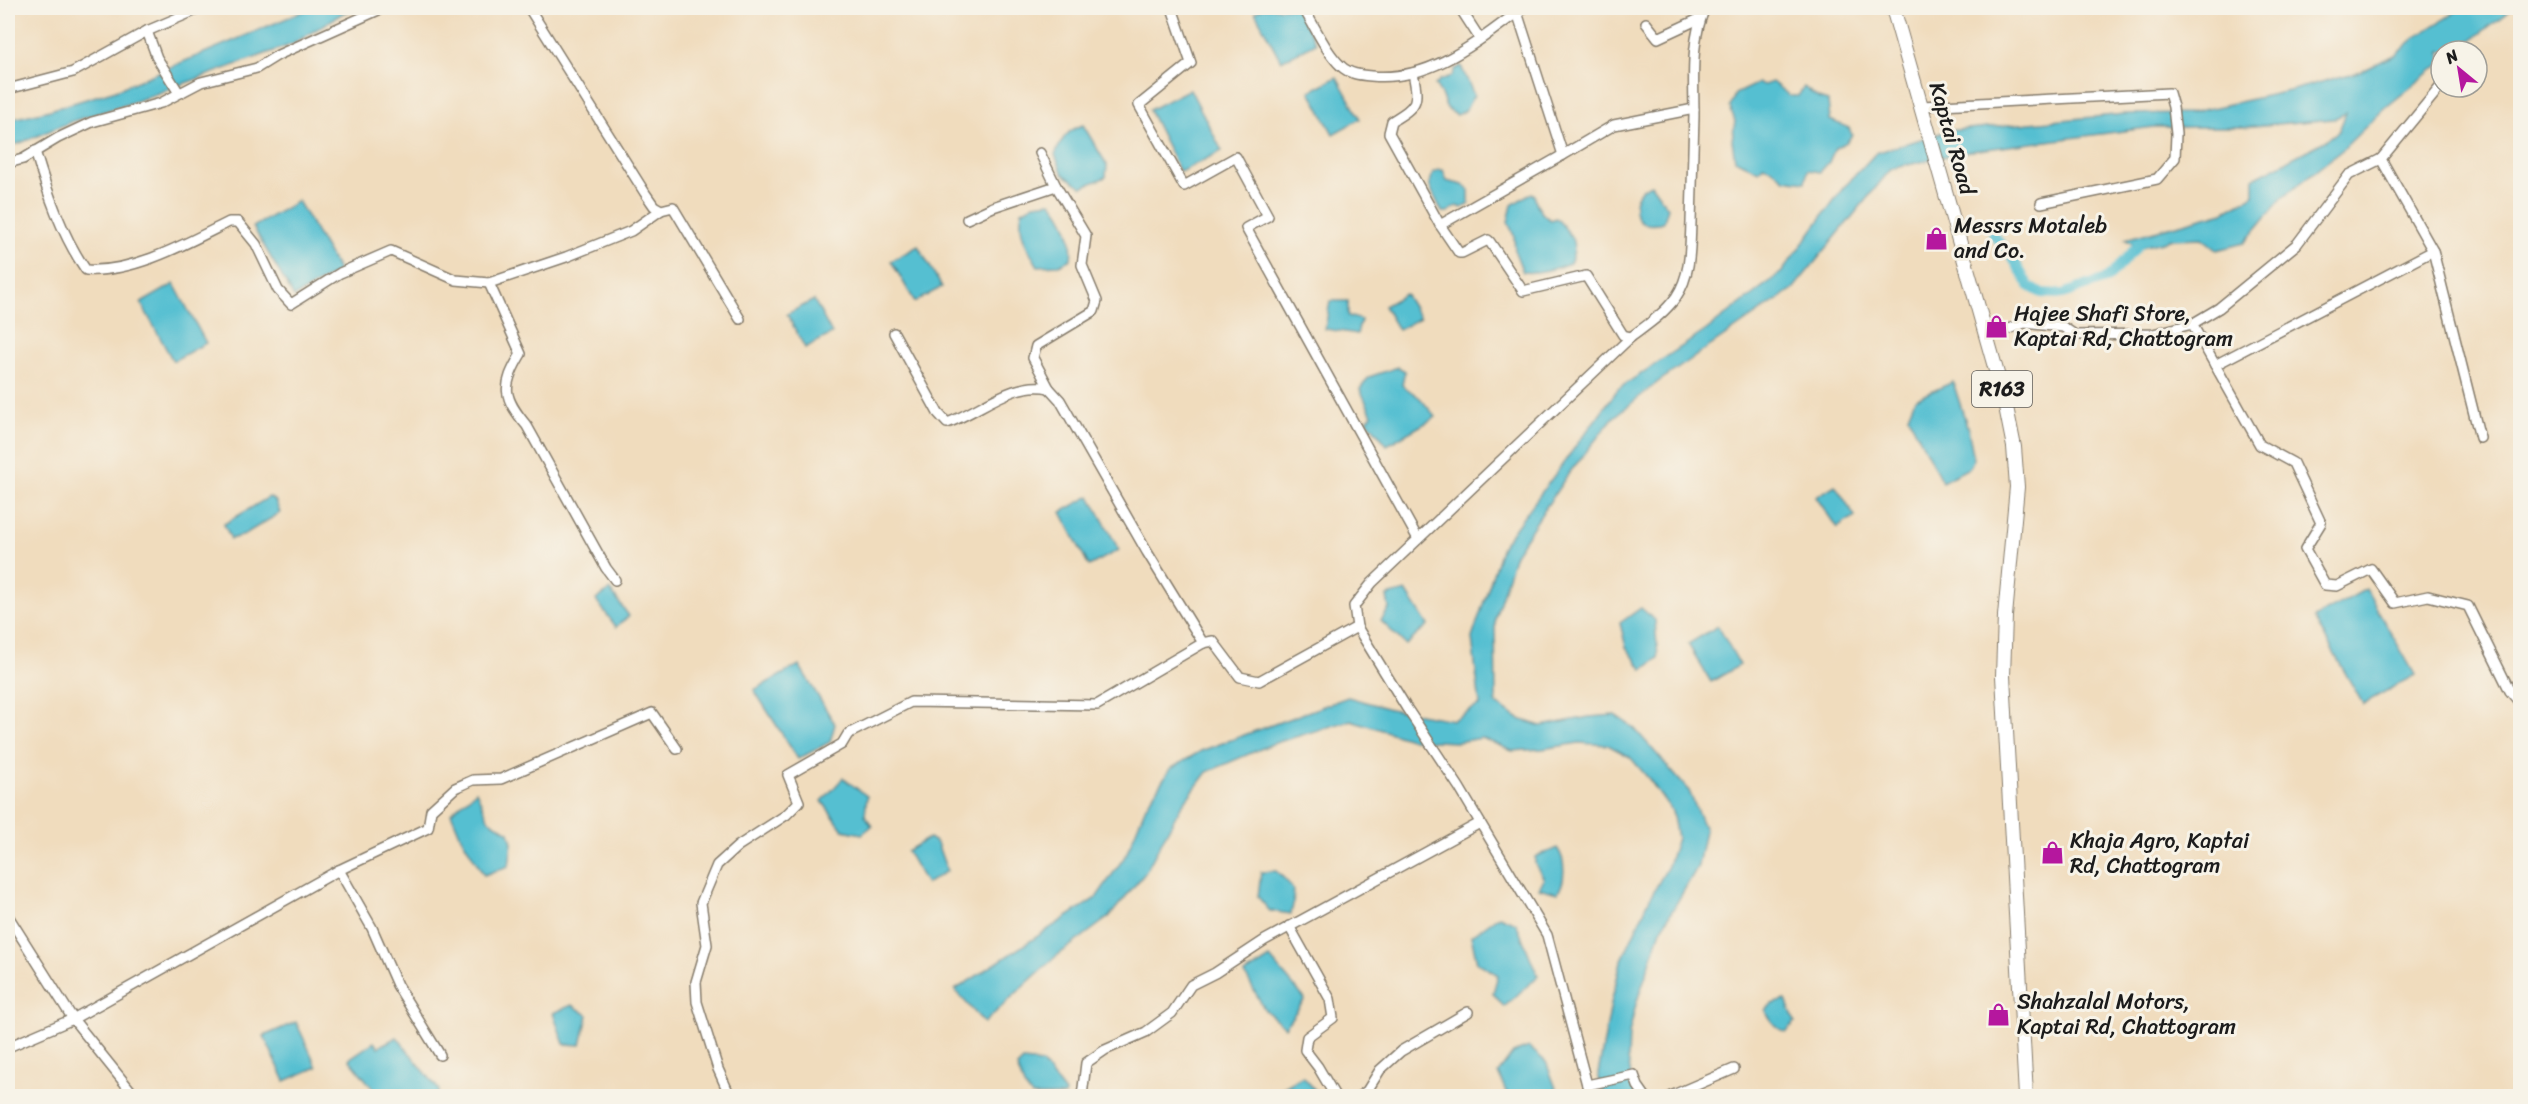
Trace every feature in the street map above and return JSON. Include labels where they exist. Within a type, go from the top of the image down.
[{"type":"main road","name":"R163","points":[[1893,8],[1898,24]]},
{"type":"main road","name":"R163","points":[[1898,8],[1898,24]]},
{"type":"main road","name":"Kaptai Road","points":[[1898,24],[1988,337],[2014,447],[2016,477],[2005,616],[2003,676],[2026,1096]]},
{"type":"street","points":[[8,89],[73,72],[147,31],[201,8]]},
{"type":"street","points":[[8,163],[23,159],[57,138],[92,122],[161,103],[178,91],[201,82],[257,68],[278,55],[383,8]]},
{"type":"street","points":[[529,8],[645,193],[654,206],[661,210]]},
{"type":"street","points":[[1172,8],[1191,63],[1139,105],[1184,186],[1236,157],[1268,216],[1246,228],[1418,539]]},
{"type":"street","points":[[1303,8],[1331,54],[1347,71],[1354,74],[1384,77],[1428,70],[1480,39],[1520,10],[1563,155]]},
{"type":"street","points":[[1460,8],[1480,39]]},
{"type":"street","points":[[1590,1096],[1592,1084],[1547,935],[1357,627],[1354,606],[1372,582],[1631,337],[1655,319],[1669,305],[1686,278],[1690,256],[1693,68],[1701,18],[1706,8]]},
{"type":"street","points":[[1646,23],[1658,38],[1701,18]]},
{"type":"street","points":[[147,31],[162,66],[178,91]]},
{"type":"street","points":[[1413,73],[1418,97],[1413,108],[1392,121],[1389,132],[1458,253],[1462,254],[1488,240],[1523,291],[1586,276],[1623,335],[1631,337]]},
{"type":"street","points":[[1922,106],[2169,93],[2176,134],[2175,158],[2157,179],[2041,203]]},
{"type":"street","points":[[1988,337],[2024,323],[2063,327],[2075,335],[2153,334],[2192,324],[2219,308],[2297,244],[2349,175],[2381,159],[2430,99]]},
{"type":"street","points":[[1440,225],[1614,125],[1694,109]]},
{"type":"street","points":[[35,152],[44,181],[75,255],[86,270],[97,271],[157,256],[229,222],[238,222],[256,244],[278,290],[291,304],[340,273],[392,251],[456,280],[489,283],[566,257],[631,231],[661,210],[673,207],[740,318]]},
{"type":"street","points":[[1040,153],[1056,186],[1086,236],[1082,265],[1097,301],[1094,311],[1036,346],[1033,358],[1048,388],[1060,400],[1203,643]]},
{"type":"street","points":[[2381,159],[2433,251],[2480,438]]},
{"type":"street","points":[[967,219],[993,207],[1056,186]]},
{"type":"street","points":[[2215,366],[2433,251]]},
{"type":"street","points":[[489,283],[521,354],[508,375],[506,386],[511,407],[527,426],[606,568],[615,580]]},
{"type":"street","points":[[2192,324],[2260,445],[2293,464],[2321,523],[2305,549],[2325,585],[2337,586],[2371,569],[2395,603],[2428,596],[2468,606],[2510,691],[2520,703]]},
{"type":"street","points":[[894,333],[938,413],[947,423],[1013,391],[1037,385],[1048,388]]},
{"type":"street","points":[[730,1096],[718,1069],[697,1002],[696,982],[707,945],[701,903],[717,865],[738,846],[786,815],[799,802],[788,775],[842,744],[848,734],[911,702],[1096,705],[1203,643],[1213,641],[1240,677],[1259,681],[1357,627]]},
{"type":"street","points":[[8,1047],[72,1019],[339,870],[428,828],[431,810],[455,788],[473,780],[501,779],[652,713],[676,750]]},
{"type":"street","points":[[1082,1096],[1086,1063],[1105,1050],[1146,1032],[1172,1012],[1191,985],[1215,973],[1289,926],[1480,823]]},
{"type":"street","points":[[339,870],[372,928],[398,985],[440,1055]]},
{"type":"street","points":[[8,916],[72,1019],[135,1096]]},
{"type":"street","points":[[1289,926],[1330,999],[1333,1018],[1307,1037],[1305,1050],[1335,1096]]},
{"type":"street","points":[[1360,1096],[1367,1091],[1380,1070],[1401,1051],[1468,1011]]},
{"type":"street","points":[[1671,1096],[1734,1069]]},
{"type":"street","points":[[1592,1084],[1634,1075],[1645,1096]]},
{"type":"water","points":[[311,8],[359,8],[343,13],[293,44],[128,104],[73,121],[18,144],[8,144],[8,120],[116,90]]},
{"type":"water","points":[[1263,8],[1297,8],[1316,43],[1281,61],[1255,12]]},
{"type":"water","points":[[2462,8],[2513,8],[2473,39],[2429,39],[2429,73],[2385,108],[2342,150],[2283,197],[2244,243],[2217,250],[2202,238],[2173,239],[2138,248],[2125,239],[2224,212],[2254,195],[2254,178],[2323,142],[2339,131],[2346,113],[2333,119],[2242,127],[2154,127],[1963,152],[1891,169],[1793,289],[1658,382],[1613,418],[1566,477],[1515,554],[1495,618],[1496,704],[1519,719],[1541,726],[1589,717],[1615,715],[1634,728],[1689,791],[1705,830],[1698,866],[1661,930],[1636,1004],[1629,1034],[1628,1059],[1632,1081],[1641,1096],[1604,1096],[1598,1074],[1621,962],[1650,898],[1668,866],[1677,838],[1672,811],[1649,779],[1630,757],[1608,745],[1579,743],[1512,751],[1482,738],[1457,742],[1413,740],[1351,720],[1272,744],[1207,772],[1180,808],[1145,873],[1109,917],[1054,958],[984,1023],[955,990],[1096,898],[1126,855],[1146,806],[1170,769],[1201,751],[1348,697],[1390,709],[1453,720],[1480,705],[1472,638],[1502,546],[1618,389],[1705,331],[1782,272],[1843,188],[1876,153],[1947,131],[2125,114],[2189,113],[2289,91],[2361,71],[2395,55],[2417,36]]},
{"type":"water","points":[[1461,66],[1474,95],[1465,111],[1457,115],[1446,106],[1435,85],[1440,80],[1452,76],[1455,69]]},
{"type":"water","points":[[1337,77],[1360,119],[1333,134],[1310,91]]},
{"type":"water","points":[[1772,82],[1790,96],[1798,96],[1804,87],[1818,98],[1828,101],[1830,120],[1849,128],[1852,135],[1847,142],[1835,148],[1829,162],[1820,172],[1808,170],[1805,182],[1784,179],[1772,169],[1763,166],[1759,171],[1735,160],[1732,140],[1735,121],[1730,107],[1735,94],[1758,83],[1764,85]]},
{"type":"water","points":[[1190,89],[1222,151],[1180,172],[1149,110]]},
{"type":"water","points":[[1083,125],[1107,165],[1106,177],[1082,187],[1063,174],[1055,155],[1065,136]]},
{"type":"water","points":[[1443,170],[1447,181],[1463,185],[1469,190],[1469,204],[1462,208],[1457,206],[1448,212],[1442,212],[1429,185],[1433,173]]},
{"type":"water","points":[[1651,184],[1668,208],[1664,221],[1653,224],[1639,219],[1635,212],[1637,196],[1642,189]]},
{"type":"water","points":[[1529,194],[1534,194],[1544,215],[1551,220],[1556,218],[1572,238],[1574,249],[1570,263],[1547,270],[1523,272],[1515,252],[1514,236],[1508,222],[1512,205]]},
{"type":"water","points":[[298,201],[339,271],[294,297],[253,227]]},
{"type":"water","points":[[1051,202],[1067,229],[1072,251],[1071,259],[1059,265],[1038,266],[1022,233],[1022,211],[1034,204]]},
{"type":"water","points":[[918,246],[942,287],[915,302],[891,261]]},
{"type":"water","points":[[174,284],[206,343],[173,361],[141,303]]},
{"type":"water","points":[[1405,294],[1420,318],[1398,330],[1384,306]]},
{"type":"water","points":[[814,300],[832,334],[805,348],[787,314]]},
{"type":"water","points":[[1330,301],[1348,301],[1348,316],[1361,320],[1357,334],[1325,329]]},
{"type":"water","points":[[1398,367],[1405,371],[1402,385],[1420,398],[1436,417],[1387,445],[1367,420],[1372,415],[1360,389],[1369,377]]},
{"type":"water","points":[[1953,382],[1968,429],[1974,459],[1969,468],[1942,482],[1908,416],[1915,399]]},
{"type":"water","points":[[1835,485],[1855,516],[1837,528],[1816,497]]},
{"type":"water","points":[[1090,496],[1119,550],[1089,566],[1061,512]]},
{"type":"water","points":[[269,497],[275,500],[280,513],[245,534],[231,539],[224,524]]},
{"type":"water","points":[[2366,589],[2415,675],[2363,704],[2314,618]]},
{"type":"water","points":[[610,590],[629,616],[616,627],[596,600]]},
{"type":"water","points":[[1406,591],[1428,625],[1406,645],[1381,621],[1389,609],[1387,596]]},
{"type":"water","points":[[1641,608],[1655,620],[1658,658],[1643,670],[1626,647],[1620,623]]},
{"type":"water","points":[[1718,626],[1740,665],[1711,682],[1688,644]]},
{"type":"water","points":[[799,665],[835,724],[830,742],[798,759],[754,690]]},
{"type":"water","points":[[843,778],[867,796],[865,815],[872,826],[862,834],[843,830],[822,801]]},
{"type":"water","points":[[476,791],[489,820],[509,832],[512,843],[509,866],[484,875],[461,837],[451,813]]},
{"type":"water","points":[[929,838],[937,843],[947,871],[926,884],[907,851]]},
{"type":"water","points":[[1557,848],[1562,858],[1564,871],[1557,893],[1539,888],[1544,879],[1535,864],[1535,857]]},
{"type":"water","points":[[1276,871],[1287,881],[1294,894],[1291,914],[1270,911],[1258,897],[1261,872]]},
{"type":"water","points":[[1499,916],[1516,923],[1538,976],[1504,1007],[1493,993],[1498,975],[1477,962],[1471,936]]},
{"type":"water","points":[[1270,958],[1305,999],[1285,1027],[1265,1010],[1245,974]]},
{"type":"water","points":[[1786,1000],[1795,1022],[1786,1032],[1773,1023],[1766,1010],[1772,1004]]},
{"type":"water","points":[[572,1005],[588,1015],[581,1045],[564,1044],[553,1013]]},
{"type":"water","points":[[296,1022],[317,1067],[285,1081],[264,1036]]},
{"type":"water","points":[[397,1037],[439,1090],[437,1096],[379,1096],[349,1059],[374,1042],[378,1047]]},
{"type":"water","points":[[1529,1047],[1546,1062],[1559,1096],[1508,1096],[1498,1073],[1513,1053]]},
{"type":"water","points":[[1023,1061],[1042,1063],[1065,1093],[1064,1096],[1032,1096],[1024,1086],[1017,1067]]},
{"type":"water","points":[[1303,1076],[1320,1096],[1272,1096],[1274,1093]]},
{"type":"waterway","points":[[1993,234],[2012,257],[2029,286],[2041,293],[2063,294],[2108,278],[2142,241],[2148,239]]},
{"type":"place","name":"Messrs Motaleb and Co.","points":[[1936,238]]},
{"type":"place","name":"Hajee Shafi Store, Kaptai Rd, Chattogram","points":[[1996,326]]},
{"type":"place","name":"Khaja Agro, Kaptai Rd, Chattogram","points":[[2052,853]]},
{"type":"place","name":"Shahzalal Motors, Kaptai Rd, Chattogram","points":[[1999,1014]]}]
